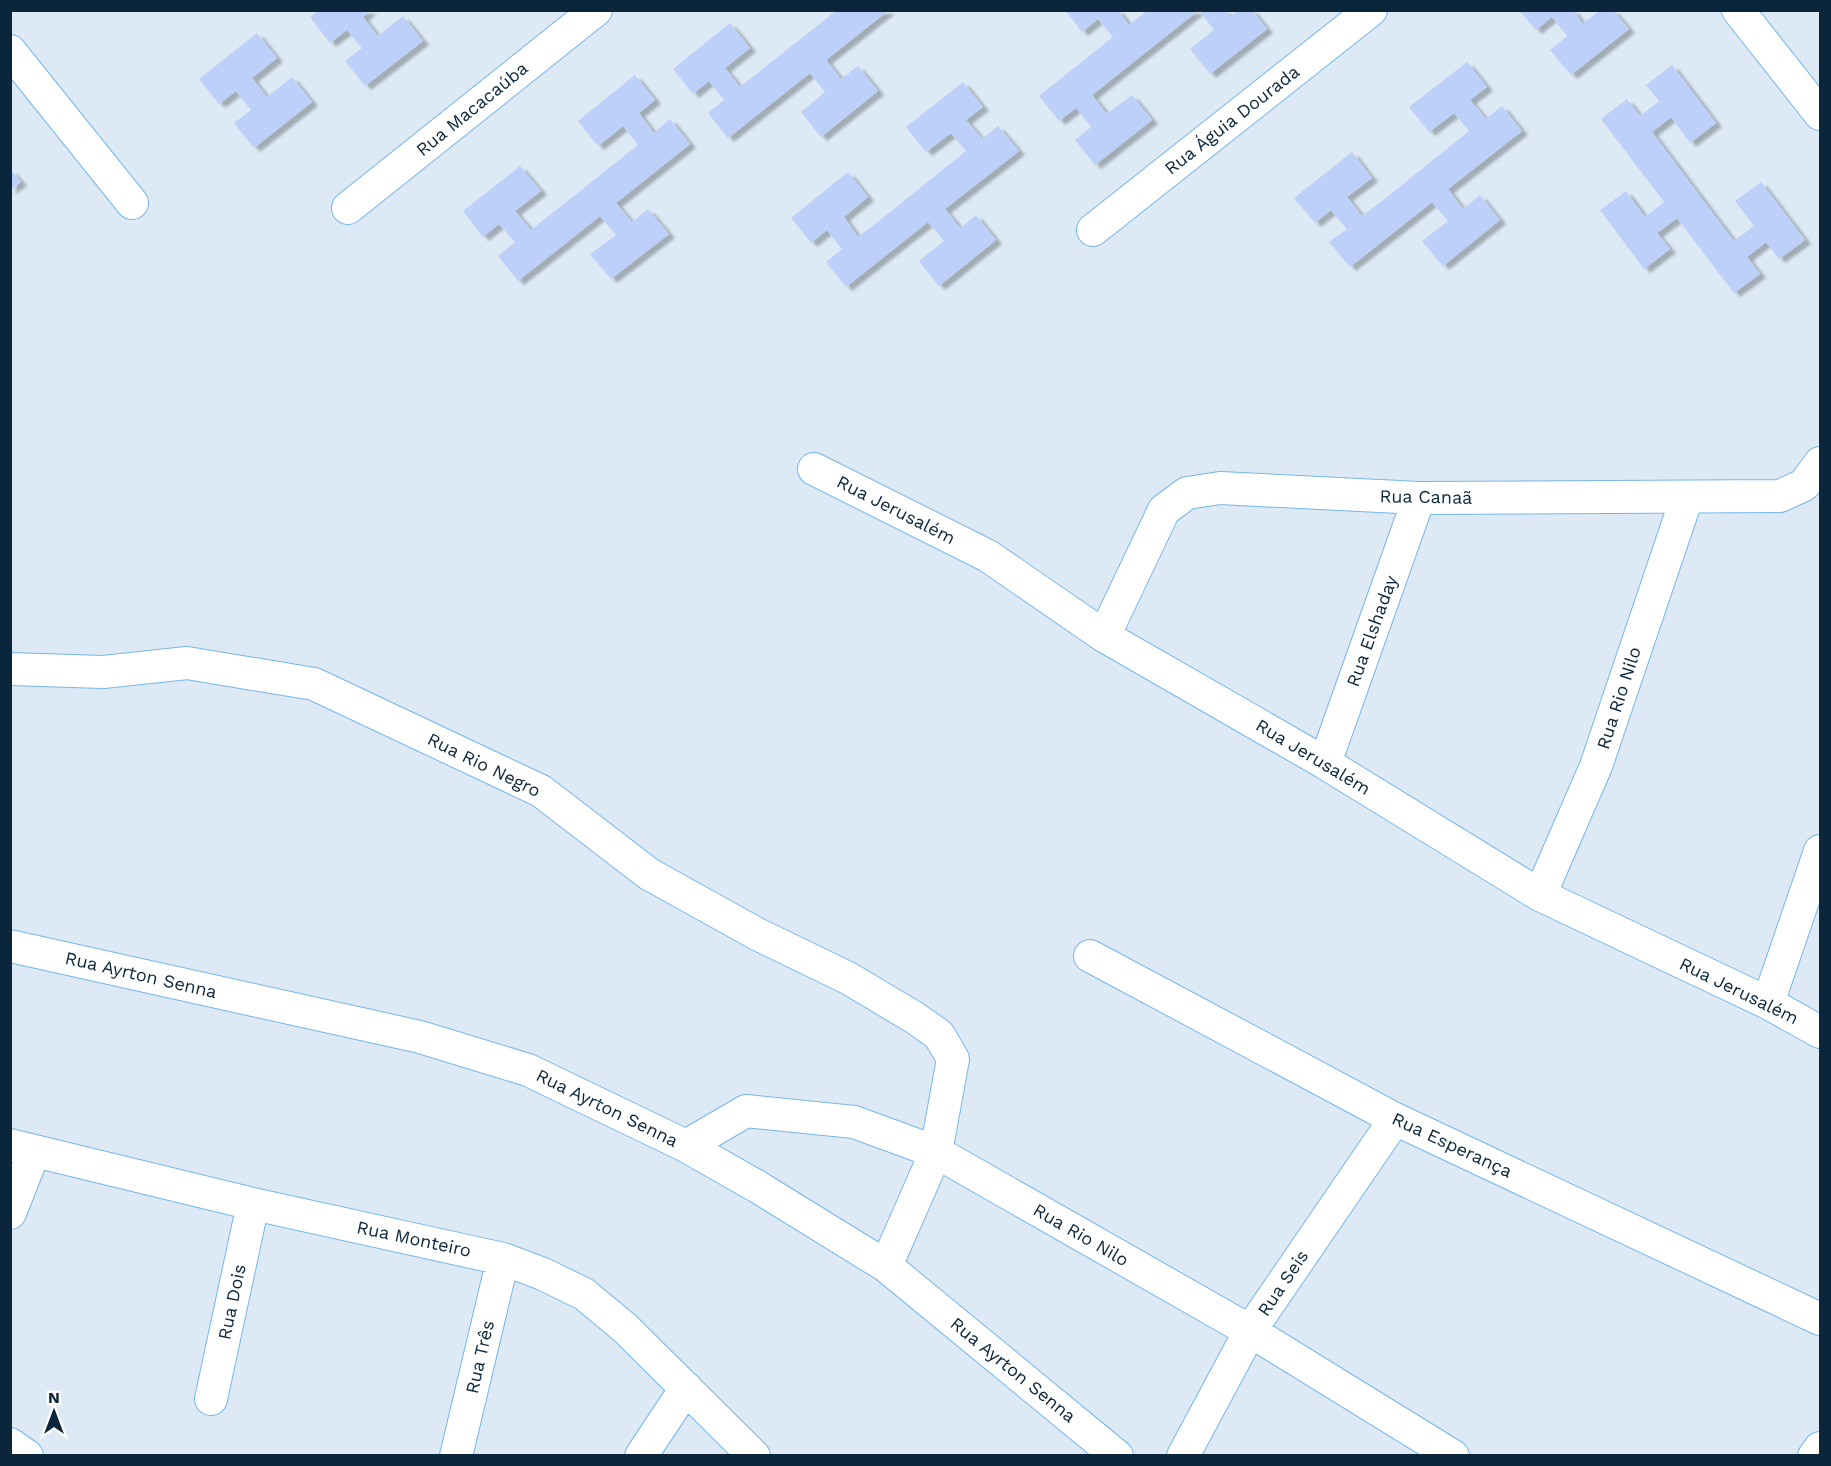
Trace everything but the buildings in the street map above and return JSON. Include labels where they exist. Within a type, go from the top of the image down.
[{"type":"street","name":"Rua Macacaúba","points":[[348,208],[596,10]]},
{"type":"street","name":"Rua Águia Dourada","points":[[1093,230],[1371,10]]},
{"type":"street","points":[[1738,10],[1821,114]]},
{"type":"street","points":[[10,51],[132,203]]},
{"type":"street","name":"Rua Canaã","points":[[1104,636],[1164,510],[1187,493],[1220,488],[1419,498],[1780,496],[1804,485],[1821,464]]},
{"type":"street","name":"Rua Jerusalém","points":[[814,469],[988,556],[1104,636],[1325,763],[1540,895],[1768,1003],[1821,1032]]},
{"type":"street","name":"Rua Rio Nilo","points":[[1540,895],[1596,766],[1687,497]]},
{"type":"street","name":"Rua Elshaday","points":[[1325,763],[1419,498]]},
{"type":"street","name":"Rua Rio Negro","points":[[10,669],[103,672],[188,663],[314,684],[541,791],[649,874],[757,934],[848,978],[939,1035],[953,1059],[936,1152]]},
{"type":"street","points":[[1768,1003],[1821,851]]},
{"type":"street","name":"Rua Ayrton Senna","points":[[10,946],[420,1037],[528,1070],[686,1146],[758,1187],[886,1266],[1116,1455]]},
{"type":"street","name":"Rua Esperança","points":[[1090,956],[1395,1119],[1821,1319]]},
{"type":"street","name":"Rua Rio Nilo","points":[[686,1146],[746,1111],[854,1122],[936,1152],[1250,1331],[1453,1455]]},
{"type":"street","name":"Rua Seis","points":[[1183,1455],[1250,1331],[1395,1119]]},
{"type":"street","points":[[10,1213],[22,1149]]},
{"type":"street","name":"Rua Monteiro","points":[[22,1149],[253,1204],[503,1259],[543,1274],[584,1294],[625,1328],[753,1455]]},
{"type":"street","points":[[886,1266],[936,1152]]},
{"type":"street","name":"Rua Dois","points":[[211,1399],[253,1204]]},
{"type":"street","name":"Rua Três","points":[[456,1455],[503,1259]]},
{"type":"street","points":[[641,1455],[686,1388]]},
{"type":"street","points":[[10,1444],[27,1455]]},
{"type":"street","points":[[1814,1455],[1821,1448]]}]
